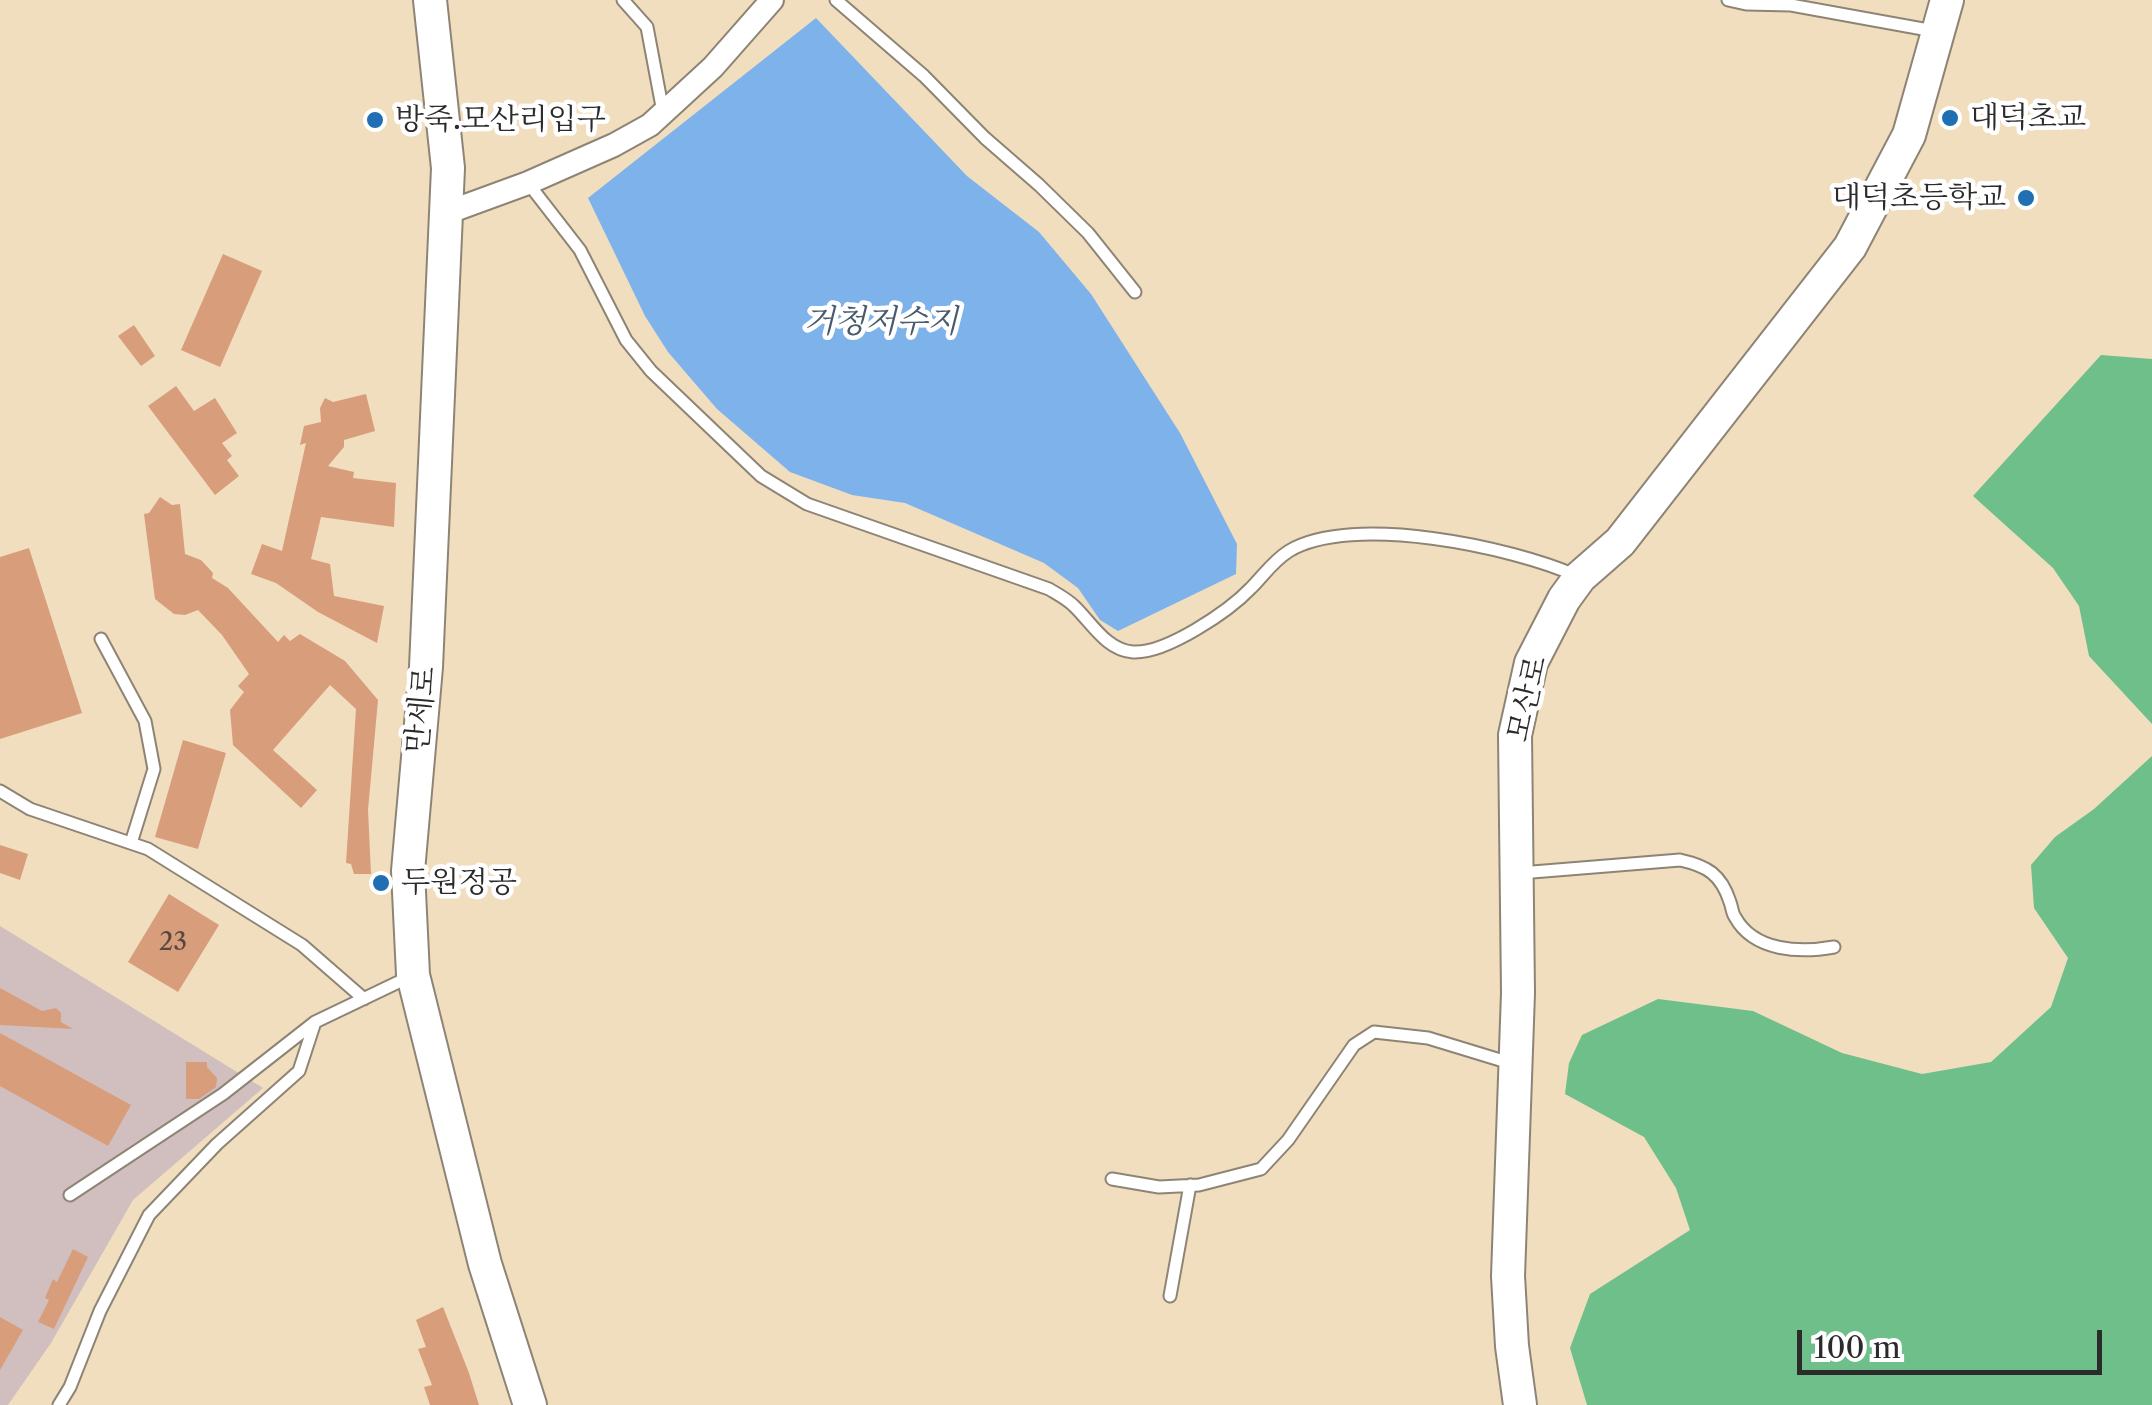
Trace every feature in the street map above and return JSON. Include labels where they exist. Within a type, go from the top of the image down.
[{"type":"street","name":"만세로","points":[[430,0],[448,168],[426,667],[408,871],[412,975],[485,1264],[530,1405]]},
{"type":"street","points":[[446,213],[528,183],[614,145],[650,124],[712,67],[772,0]]},
{"type":"street","name":"모산로","points":[[1520,1405],[1508,1276],[1518,993],[1515,736],[1531,663],[1564,598],[1580,577],[1620,542],[1850,248],[1910,134],[1946,0]]},
{"type":"lane","points":[[623,0],[647,27],[663,112]]},
{"type":"lane","points":[[836,0],[924,76],[1088,233],[1135,292]]},
{"type":"lane","points":[[1728,0],[1846,13],[1938,32]]},
{"type":"lane","points":[[528,183],[580,250],[618,326],[651,371],[761,476],[807,504],[1049,589],[1073,605],[1109,642],[1132,652],[1164,645],[1202,625],[1235,603],[1268,566],[1291,550],[1324,537],[1421,536],[1549,564],[1580,577]]},
{"type":"lane","points":[[101,639],[146,720],[154,769],[131,843]]},
{"type":"lane","points":[[0,791],[30,809],[148,849],[302,946],[364,999]]},
{"type":"lane","points":[[1516,873],[1680,860],[1704,865],[1720,878],[1735,918],[1752,935],[1780,949],[1809,952],[1834,947]]},
{"type":"lane","points":[[70,1195],[224,1094],[315,1022],[412,975]]},
{"type":"lane","points":[[59,1405],[100,1310],[149,1214],[298,1071],[315,1022]]},
{"type":"lane","points":[[1112,1179],[1159,1186],[1190,1185],[1261,1170],[1288,1140],[1354,1045],[1374,1032],[1428,1038],[1514,1064]]},
{"type":"lane","points":[[1170,1296],[1190,1185]]},
{"type":"shaded area","points":[[0,926],[263,1088],[133,1200],[51,1343],[8,1405],[0,1405]]},
{"type":"green space","points":[[2101,355],[2152,359],[2152,724],[2089,656],[2079,606],[2053,568],[1973,496]]},
{"type":"green space","points":[[2152,756],[2152,1405],[1587,1405],[1570,1348],[1590,1294],[1690,1230],[1676,1188],[1644,1137],[1565,1094],[1569,1063],[1582,1035],[1658,999],[1753,1011],[1842,1053],[1922,1074],[1991,1062],[2051,1007],[2068,958],[2034,908],[2031,865],[2055,837],[2094,809]]},
{"type":"water","name":"거청저수지","points":[[816,18],[967,176],[1039,232],[1091,294],[1180,433],[1237,544],[1236,574],[1118,631],[1100,620],[1078,588],[1044,563],[905,503],[852,495],[790,472],[717,409],[668,352],[645,316],[588,198]]},
{"type":"building","points":[[223,254],[262,271],[220,367],[181,350]]},
{"type":"building","points":[[134,325],[155,356],[141,366],[118,336]]},
{"type":"building","points":[[176,386],[194,411],[215,398],[237,433],[222,443],[232,456],[227,460],[239,476],[215,495],[148,406]]},
{"type":"building","points":[[366,394],[375,431],[344,440],[344,447],[328,466],[354,472],[353,478],[396,483],[394,527],[321,517],[311,559],[330,564],[334,596],[384,606],[377,643],[318,612],[276,583],[251,574],[262,544],[282,551],[306,443],[300,445],[304,426],[321,422],[320,408],[325,398],[333,402]]},
{"type":"building","points":[[160,497],[172,505],[180,504],[185,554],[201,560],[213,573],[212,578],[228,588],[278,642],[284,635],[290,641],[300,634],[345,661],[378,700],[368,810],[371,874],[354,874],[351,864],[346,863],[356,709],[330,685],[273,750],[317,790],[301,808],[233,745],[230,710],[244,692],[238,686],[249,674],[222,635],[198,610],[174,614],[155,599],[144,514]]},
{"type":"building","points":[[29,548],[82,713],[0,739],[0,557]]},
{"type":"building","points":[[183,740],[226,753],[198,849],[155,837]]},
{"type":"building","points":[[0,845],[28,854],[20,880],[0,873]]},
{"type":"building","points":[[169,894],[219,925],[178,992],[128,962]]},
{"type":"building","points":[[0,988],[42,1011],[56,1008],[61,1013],[61,1022],[73,1029],[0,1025]]},
{"type":"building","points":[[0,1033],[131,1105],[108,1146],[0,1086]]},
{"type":"building","points":[[186,1062],[207,1062],[217,1078],[216,1087],[199,1099],[186,1099]]},
{"type":"building","points":[[73,1249],[88,1257],[54,1329],[38,1322],[49,1300],[45,1298],[53,1279],[57,1282]]},
{"type":"building","points":[[443,1307],[479,1405],[430,1405],[424,1387],[432,1385],[418,1349],[426,1347],[416,1320]]},
{"type":"building","points":[[0,1317],[23,1330],[0,1370]]},
{"type":"place","name":"대덕초교","points":[[1950,118]]},
{"type":"place","name":"방죽.모산리입구","points":[[375,120]]},
{"type":"place","name":"대덕초등학교","points":[[2026,198]]},
{"type":"place","name":"두원정공","points":[[381,883]]}]
